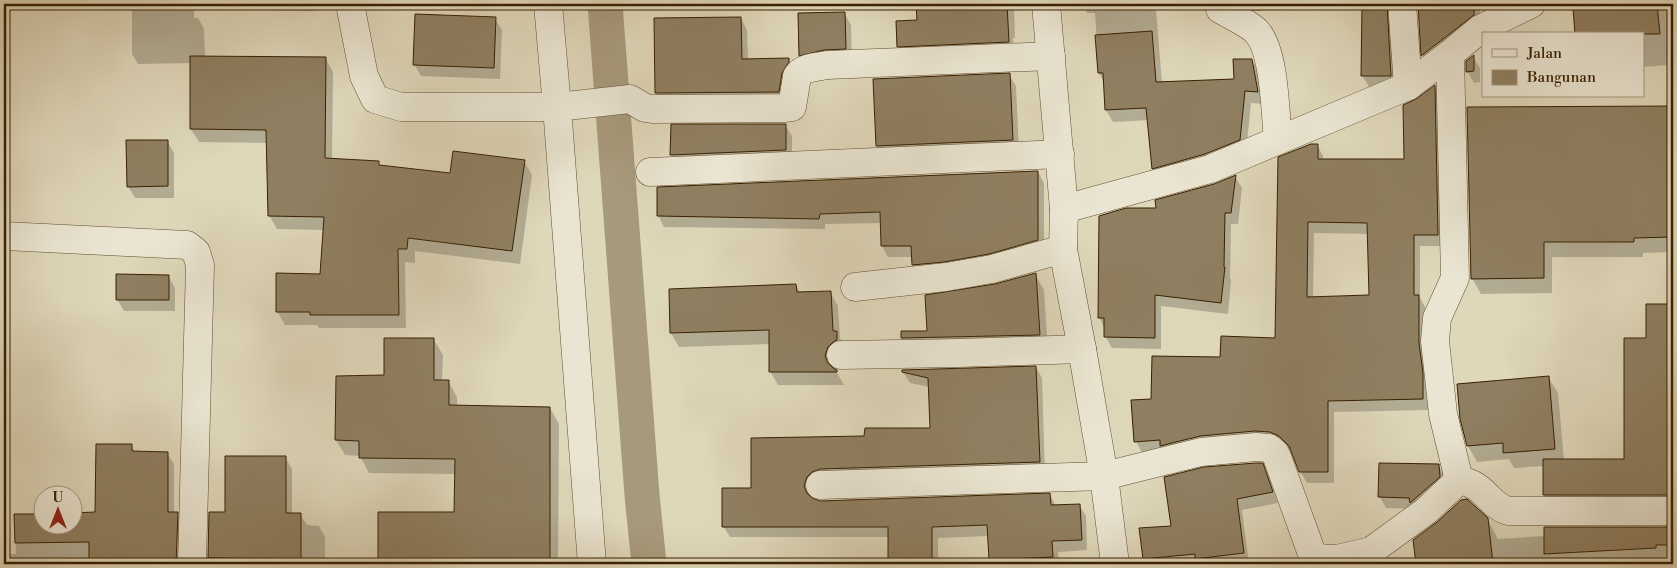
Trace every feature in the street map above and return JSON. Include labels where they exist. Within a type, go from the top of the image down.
[{"type":"street","points":[[350,4],[364,76],[375,99],[401,107],[564,106],[630,99],[645,108],[652,109],[784,108],[792,106],[797,76],[799,72],[806,69],[827,65],[1051,56]]},
{"type":"street","points":[[548,4],[564,106],[592,564]]},
{"type":"street","points":[[1046,4],[1064,209],[1063,249],[1104,476],[1115,564]]},
{"type":"street","points":[[1402,4],[1408,86]]},
{"type":"street","points":[[1064,209],[1210,169],[1408,86],[1480,29],[1531,4]]},
{"type":"street","points":[[1220,9],[1256,30],[1265,44],[1270,60],[1278,140]]},
{"type":"street","points":[[1450,54],[1455,278],[1437,318],[1435,341],[1443,414],[1459,480]]},
{"type":"street","points":[[650,172],[1060,154]]},
{"type":"street","points":[[4,236],[187,246],[196,252],[200,265],[192,564]]},
{"type":"street","points":[[855,287],[946,277],[992,269],[1063,249]]},
{"type":"street","points":[[841,355],[1082,348]]},
{"type":"street","points":[[820,485],[1104,476],[1201,452],[1256,447],[1269,448],[1277,457],[1314,561],[1337,559],[1371,551],[1426,511],[1459,480]]},
{"type":"street","points":[[1459,480],[1479,487],[1499,508],[1508,511],[1673,511]]},
{"type":"building","points":[[916,4],[1007,4],[1009,42],[897,47],[896,21],[917,20]]},
{"type":"building","points":[[1362,4],[1387,4],[1391,76],[1361,76]]},
{"type":"building","points":[[1418,4],[1474,4],[1474,15],[1421,56]]},
{"type":"building","points":[[1618,4],[1657,4],[1660,34],[1644,34],[1644,32],[1575,32],[1573,8]]},
{"type":"building","points":[[845,12],[846,49],[824,50],[799,56],[798,13]]},
{"type":"building","points":[[415,14],[496,17],[494,68],[413,65]]},
{"type":"building","points":[[741,17],[742,59],[789,58],[789,62],[782,73],[779,92],[655,93],[654,18]]},
{"type":"building","points":[[1152,31],[1156,82],[1234,79],[1233,59],[1252,59],[1258,92],[1245,91],[1240,140],[1205,154],[1152,169],[1146,108],[1105,110],[1103,73],[1098,73],[1095,35]]},
{"type":"building","points":[[1474,55],[1474,71],[1466,72],[1466,61]]},
{"type":"building","points":[[190,56],[326,57],[325,158],[379,161],[379,165],[450,173],[453,151],[525,160],[512,251],[408,238],[407,249],[398,249],[399,315],[310,315],[310,312],[276,312],[276,273],[320,274],[324,217],[268,216],[266,130],[190,129]]},
{"type":"building","points":[[1010,73],[1013,140],[876,146],[873,79]]},
{"type":"building","points":[[1435,85],[1438,235],[1414,235],[1414,295],[1419,295],[1419,343],[1423,373],[1423,399],[1328,401],[1328,472],[1299,472],[1289,446],[1279,436],[1270,432],[1255,431],[1200,436],[1160,446],[1160,440],[1134,442],[1131,400],[1151,399],[1152,356],[1220,357],[1221,336],[1275,338],[1278,157],[1311,144],[1318,144],[1318,159],[1404,159],[1403,105],[1416,99]],"holes":[[[1308,222],[1367,223],[1369,295],[1307,297]]]},
{"type":"building","points":[[1673,106],[1673,237],[1634,238],[1634,242],[1544,242],[1544,278],[1471,279],[1467,107]]},
{"type":"building","points":[[671,124],[786,124],[786,150],[670,155]]},
{"type":"building","points":[[126,140],[168,140],[168,186],[127,187]]},
{"type":"building","points":[[1038,171],[1038,240],[989,254],[944,262],[912,265],[911,246],[881,246],[880,212],[820,214],[819,219],[657,216],[657,187]]},
{"type":"building","points":[[1236,175],[1231,213],[1225,213],[1225,267],[1221,303],[1155,295],[1155,338],[1104,337],[1104,318],[1098,318],[1099,216],[1126,208],[1156,208],[1155,200],[1214,184]]},
{"type":"building","points":[[1036,273],[1040,335],[901,338],[901,331],[927,331],[925,295],[995,284]]},
{"type":"building","points":[[116,274],[169,275],[169,300],[116,300]]},
{"type":"building","points":[[796,284],[797,292],[831,291],[833,331],[837,331],[837,340],[828,347],[825,356],[828,363],[837,372],[769,372],[769,330],[670,333],[669,289]]},
{"type":"building","points":[[1646,304],[1673,304],[1673,495],[1543,495],[1543,459],[1624,459],[1624,338],[1646,338]]},
{"type":"building","points":[[384,338],[434,338],[434,380],[449,380],[449,405],[550,407],[550,564],[378,564],[378,512],[454,512],[455,459],[359,458],[359,441],[335,440],[336,376],[384,375]]},
{"type":"building","points":[[1036,366],[1040,462],[820,469],[812,472],[807,477],[804,486],[812,498],[820,501],[1050,493],[1051,505],[1080,504],[1082,540],[1052,541],[1053,557],[989,560],[987,525],[932,527],[932,564],[888,564],[888,527],[722,527],[722,488],[751,488],[751,438],[864,436],[865,428],[930,428],[928,378],[902,372],[902,370]]},
{"type":"building","points":[[1549,376],[1555,449],[1503,453],[1503,443],[1467,446],[1460,419],[1457,384]]},
{"type":"building","points":[[96,444],[132,444],[132,451],[168,452],[168,512],[178,512],[176,564],[89,564],[89,542],[15,543],[14,514],[32,514],[32,536],[82,536],[82,513],[95,512]]},
{"type":"building","points":[[225,456],[286,456],[286,513],[301,513],[301,559],[208,558],[209,512],[225,512]]},
{"type":"building","points":[[1263,463],[1273,492],[1237,499],[1244,553],[1195,559],[1195,554],[1143,559],[1139,528],[1171,526],[1164,477],[1204,467]]},
{"type":"building","points":[[1379,463],[1439,464],[1440,477],[1410,503],[1409,498],[1378,497]]},
{"type":"building","points":[[1467,499],[1488,518],[1493,564],[1416,564],[1413,540],[1437,522],[1461,500]]},
{"type":"building","points":[[1544,527],[1673,527],[1673,545],[1656,545],[1656,548],[1544,554]]},
{"type":"waterway","points":[[605,4],[642,495],[649,564]]}]
